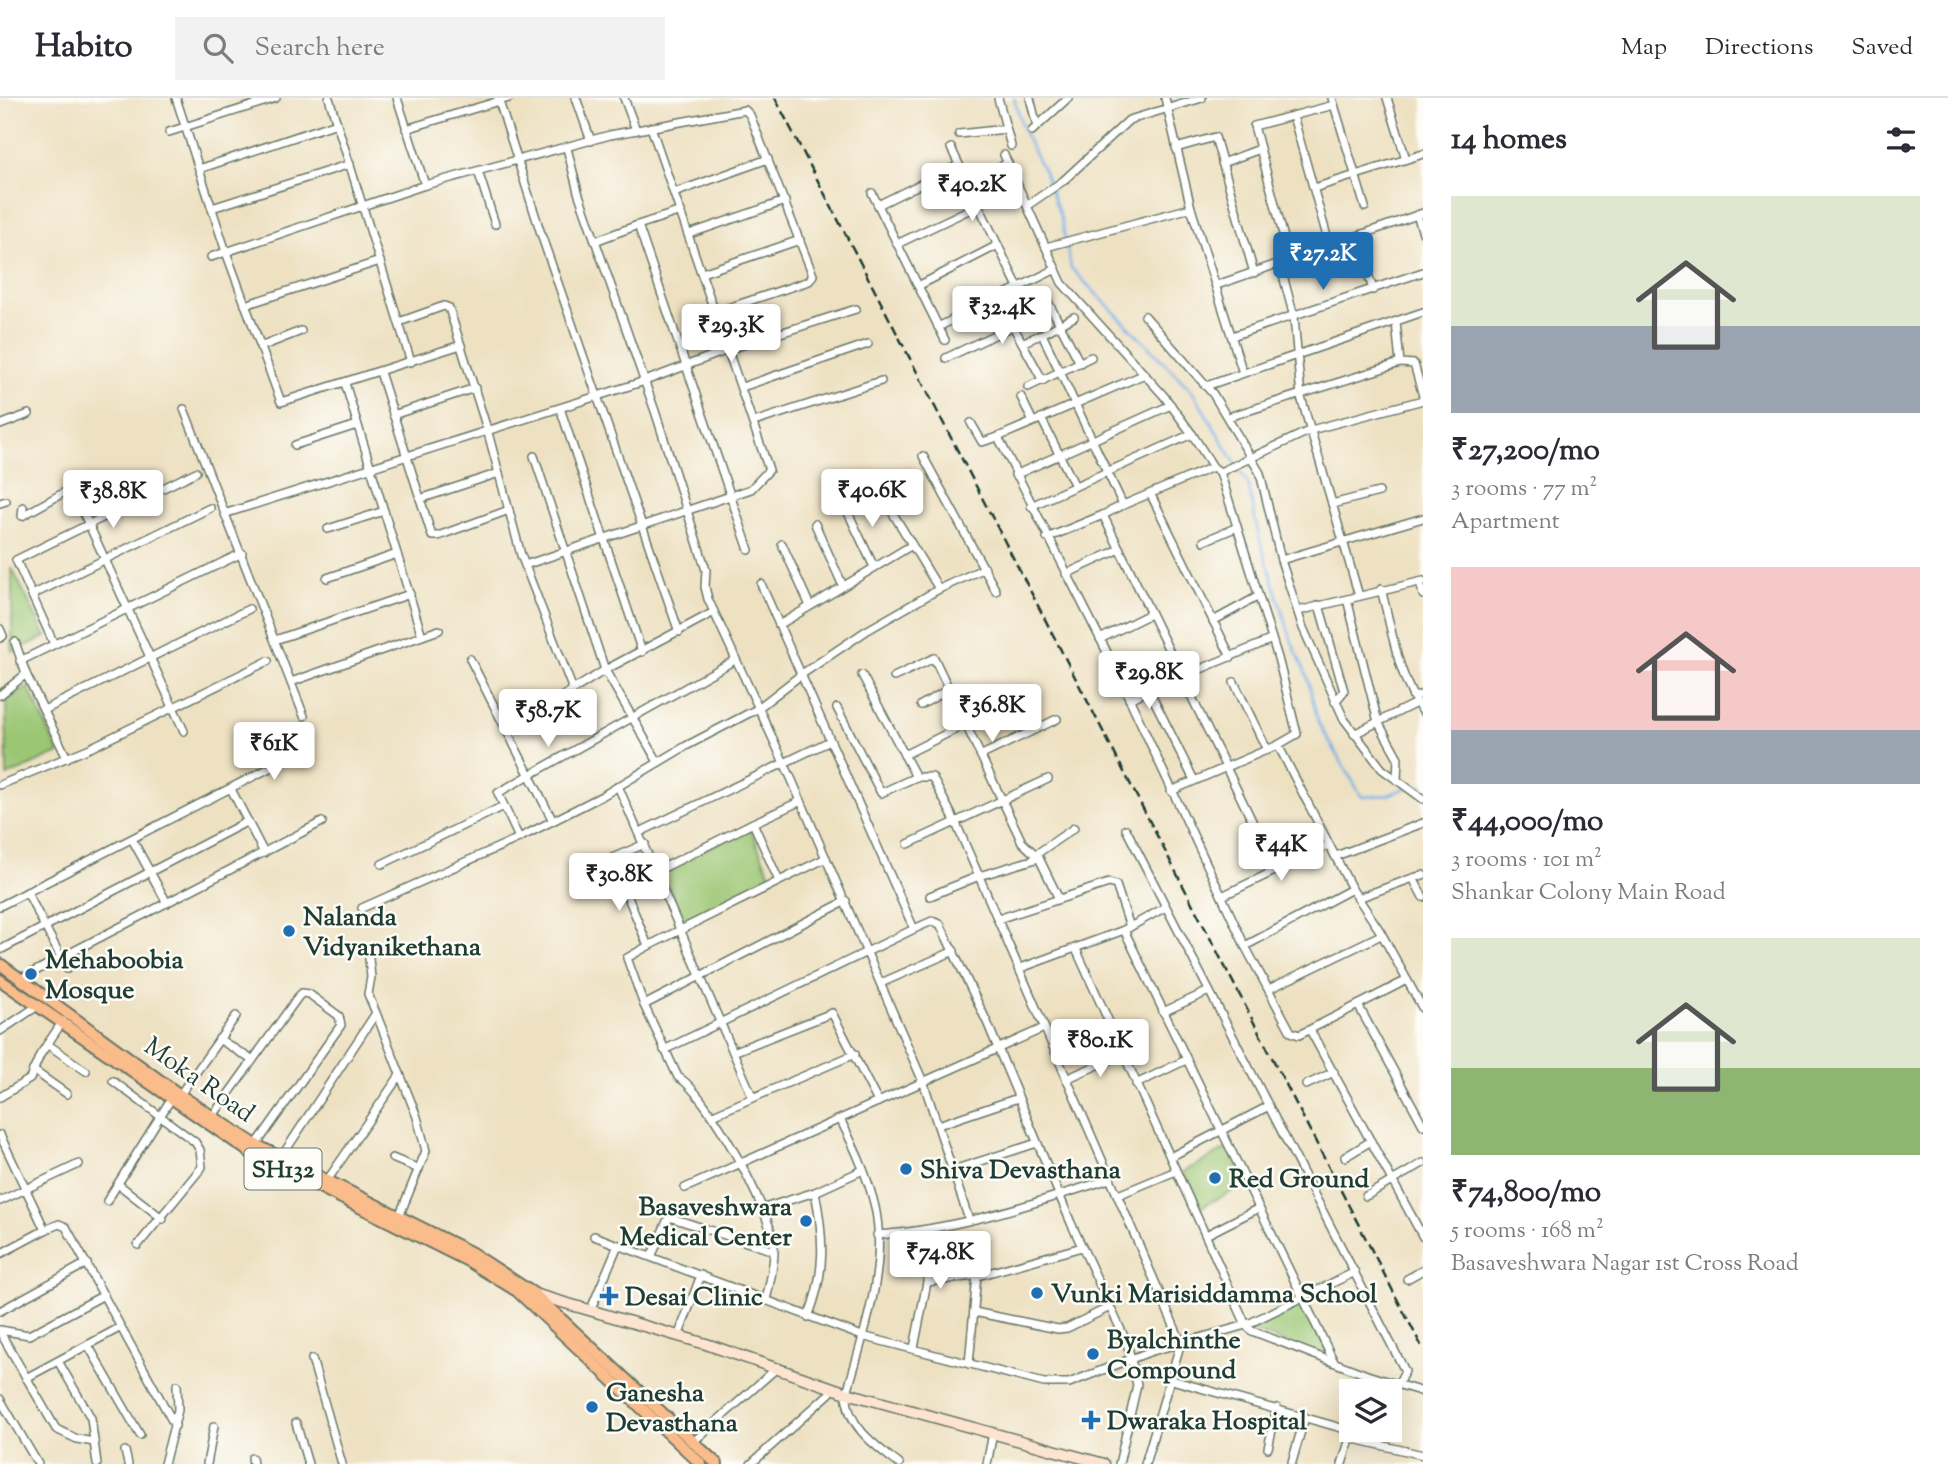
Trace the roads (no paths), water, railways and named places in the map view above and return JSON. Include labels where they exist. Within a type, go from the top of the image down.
[{"type":"main road","name":"Moka Road","points":[[0,964],[22,978],[175,1099],[212,1117],[278,1162],[397,1222],[472,1253],[533,1293]]},
{"type":"main road","name":"SH132","points":[[0,980],[64,1021]]},
{"type":"main road","name":"Moka Road","points":[[64,1021],[251,1153],[326,1183],[470,1262],[517,1291]]},
{"type":"main road","name":"SH132","points":[[517,1291],[552,1317],[717,1464]]},
{"type":"main road","points":[[517,1291],[591,1309],[778,1367],[847,1393],[993,1433],[1080,1461],[1104,1464]]},
{"type":"main road","name":"SH132","points":[[533,1293],[552,1317],[701,1464]]},
{"type":"street","points":[[176,98],[226,252],[281,402],[461,345]]},
{"type":"street","points":[[169,132],[276,98]]},
{"type":"street","points":[[329,98],[411,362]]},
{"type":"street","points":[[397,98],[425,185]]},
{"type":"street","points":[[407,129],[509,98]]},
{"type":"street","points":[[576,98],[591,141]]},
{"type":"street","points":[[624,98],[636,130]]},
{"type":"street","points":[[998,98],[1011,146]]},
{"type":"street","points":[[1030,98],[1035,128],[1068,98]]},
{"type":"street","points":[[1165,98],[1191,208],[1243,373]]},
{"type":"street","points":[[1028,205],[1055,187],[1129,120],[1202,98]]},
{"type":"street","points":[[1387,98],[1406,159]]},
{"type":"street","points":[[499,100],[546,247],[679,632]]},
{"type":"street","points":[[1290,260],[1254,126],[1333,102],[1365,207]]},
{"type":"street","points":[[211,257],[425,185],[636,130],[745,110],[750,115],[813,270],[813,278],[716,312]]},
{"type":"street","points":[[1293,116],[1330,247]]},
{"type":"street","points":[[199,169],[337,123]]},
{"type":"street","points":[[525,565],[751,489],[769,470],[651,127]]},
{"type":"street","points":[[959,134],[1006,128]]},
{"type":"street","points":[[1176,148],[1214,137],[1254,273]]},
{"type":"street","points":[[567,148],[578,191],[687,510],[706,570],[705,587],[714,612],[801,801],[923,1081],[969,1220]]},
{"type":"street","points":[[951,148],[1018,287]]},
{"type":"street","points":[[1222,163],[1259,149]]},
{"type":"street","points":[[1314,188],[1423,154]]},
{"type":"street","points":[[1004,155],[1062,283],[1093,321],[1171,405],[1217,469],[1278,658],[1297,734],[1278,746],[1171,791]]},
{"type":"street","points":[[674,193],[768,159]]},
{"type":"street","points":[[968,182],[1008,163]]},
{"type":"street","points":[[212,208],[350,164]]},
{"type":"street","points":[[878,205],[959,165]]},
{"type":"street","points":[[478,171],[495,224]]},
{"type":"street","points":[[872,193],[945,340]]},
{"type":"street","points":[[689,234],[785,201]]},
{"type":"street","points":[[897,244],[979,205]]},
{"type":"street","points":[[1046,247],[1191,208]]},
{"type":"street","points":[[595,241],[681,211]]},
{"type":"street","points":[[1217,285],[1420,214],[1423,233]]},
{"type":"street","points":[[638,225],[749,550]]},
{"type":"street","points":[[1357,237],[1373,290]]},
{"type":"street","points":[[702,273],[800,240]]},
{"type":"street","points":[[918,286],[998,246]]},
{"type":"street","points":[[245,305],[380,261]]},
{"type":"street","points":[[1280,264],[1294,317],[1301,397],[1359,596]]},
{"type":"street","points":[[938,327],[1056,269]]},
{"type":"street","points":[[1232,336],[1423,272]]},
{"type":"street","points":[[1045,296],[1080,363]]},
{"type":"street","points":[[399,322],[447,306],[475,388],[525,565],[573,690]]},
{"type":"street","points":[[227,513],[487,429],[645,382],[729,349],[856,309]]},
{"type":"street","points":[[1206,386],[1423,313]]},
{"type":"street","points":[[1144,316],[1206,386],[1251,456],[1269,499],[1281,560],[1298,611],[1335,702],[1354,734],[1382,769],[1419,797]]},
{"type":"street","points":[[1024,342],[1074,317]]},
{"type":"street","points":[[1396,322],[1400,363]]},
{"type":"street","points":[[946,358],[1013,326],[1043,381]]},
{"type":"street","points":[[260,347],[301,331]]},
{"type":"street","points":[[1042,334],[1079,405],[1123,505]]},
{"type":"street","points":[[742,387],[868,344]]},
{"type":"street","points":[[1028,387],[1091,357]]},
{"type":"street","points":[[1228,417],[1267,403],[1301,397],[1400,363],[1414,365],[1423,362]]},
{"type":"street","points":[[1047,538],[1123,505],[1236,464],[1311,430],[1423,398],[1414,365]]},
{"type":"street","points":[[380,372],[430,533],[434,537],[509,510]]},
{"type":"street","points":[[971,423],[982,442],[1079,405],[1144,374]]},
{"type":"street","points":[[754,422],[881,381]]},
{"type":"street","points":[[345,383],[422,636]]},
{"type":"street","points":[[393,415],[475,388]]},
{"type":"street","points":[[1021,397],[1033,422]]},
{"type":"street","points":[[1015,475],[1171,405]]},
{"type":"street","points":[[560,408],[642,652]]},
{"type":"street","points":[[184,409],[227,513],[304,716]]},
{"type":"street","points":[[0,425],[29,414]]},
{"type":"street","points":[[1041,418],[1075,486]]},
{"type":"street","points":[[295,445],[358,425]]},
{"type":"street","points":[[1031,506],[1192,433]]},
{"type":"street","points":[[998,437],[1100,639],[1245,946],[1291,1032],[1299,1035],[1311,1030],[1407,980]]},
{"type":"street","points":[[534,456],[605,670],[658,762]]},
{"type":"street","points":[[922,456],[996,591]]},
{"type":"street","points":[[54,644],[16,560],[196,472]]},
{"type":"street","points":[[419,499],[499,473]]},
{"type":"street","points":[[875,484],[939,589]]},
{"type":"street","points":[[23,507],[22,516],[72,488],[184,731]]},
{"type":"street","points":[[1332,504],[1379,492]]},
{"type":"street","points":[[1151,495],[1231,657]]},
{"type":"street","points":[[844,502],[874,568]]},
{"type":"street","points":[[32,595],[210,508]]},
{"type":"street","points":[[328,529],[384,511]]},
{"type":"street","points":[[1103,515],[1276,870]]},
{"type":"street","points":[[1281,560],[1423,518]]},
{"type":"street","points":[[815,524],[843,586]]},
{"type":"street","points":[[1203,541],[1236,528]]},
{"type":"street","points":[[782,544],[810,606]]},
{"type":"street","points":[[779,625],[912,545]]},
{"type":"street","points":[[1066,574],[1120,549]]},
{"type":"street","points":[[20,661],[242,553]]},
{"type":"street","points":[[327,578],[397,554]]},
{"type":"street","points":[[362,908],[519,838],[618,786],[757,709],[802,674],[866,631],[939,589],[985,568]]},
{"type":"street","points":[[1298,611],[1421,581],[1423,595]]},
{"type":"street","points":[[761,584],[914,929]]},
{"type":"street","points":[[1381,589],[1414,700],[1423,712]]},
{"type":"street","points":[[275,640],[410,594]]},
{"type":"street","points":[[1213,621],[1257,597]]},
{"type":"street","points":[[1347,599],[1378,722],[1398,758],[1398,781]]},
{"type":"street","points":[[1319,605],[1343,691],[1335,702]]},
{"type":"street","points":[[44,710],[249,609]]},
{"type":"street","points":[[507,731],[605,670],[714,612]]},
{"type":"street","points":[[1100,639],[1150,614]]},
{"type":"street","points":[[0,629],[3,636],[0,638]]},
{"type":"street","points":[[291,682],[439,630]]},
{"type":"street","points":[[1129,699],[1270,640]]},
{"type":"street","points":[[15,642],[20,661],[67,758]]},
{"type":"street","points":[[894,677],[934,658],[1022,842],[1037,857],[1059,899]]},
{"type":"street","points":[[470,659],[553,821]]},
{"type":"street","points":[[519,838],[498,793],[735,660]]},
{"type":"street","points":[[0,785],[67,758],[268,661]]},
{"type":"street","points":[[0,695],[26,674]]},
{"type":"street","points":[[862,675],[916,778]]},
{"type":"street","points":[[1234,682],[1267,750]]},
{"type":"street","points":[[921,705],[949,688]]},
{"type":"street","points":[[1149,690],[1194,780]]},
{"type":"street","points":[[1354,734],[1423,694]]},
{"type":"street","points":[[838,708],[881,793],[916,778],[932,777],[955,821],[1181,1342],[1172,1380],[1145,1464]]},
{"type":"street","points":[[982,755],[1057,719]]},
{"type":"street","points":[[904,755],[966,724]]},
{"type":"street","points":[[640,832],[830,740]]},
{"type":"street","points":[[1278,746],[1352,889],[1423,1009]]},
{"type":"street","points":[[0,906],[305,750]]},
{"type":"street","points":[[908,844],[1048,779]]},
{"type":"street","points":[[618,786],[657,870],[753,1098]]},
{"type":"street","points":[[231,789],[264,853]]},
{"type":"street","points":[[657,870],[801,801]]},
{"type":"street","points":[[382,864],[504,806]]},
{"type":"street","points":[[0,950],[248,821]]},
{"type":"street","points":[[22,978],[322,822]]},
{"type":"street","points":[[753,823],[779,881]]},
{"type":"street","points":[[1336,856],[1423,823]]},
{"type":"street","points":[[930,896],[1037,857],[1074,828]]},
{"type":"street","points":[[1126,829],[1164,908],[1405,1371],[1401,1379]]},
{"type":"street","points":[[132,839],[166,903]]},
{"type":"street","points":[[645,844],[612,858],[648,946]]},
{"type":"street","points":[[1222,896],[1329,845]]},
{"type":"street","points":[[766,1301],[774,1251],[761,1209],[740,1163],[713,1115],[688,1082],[678,1077],[644,1005],[627,958],[682,928],[826,858]]},
{"type":"street","points":[[1358,898],[1423,875]]},
{"type":"street","points":[[1413,878],[1423,897]]},
{"type":"street","points":[[998,919],[1109,883],[1116,885],[1127,929],[1163,1012],[1334,1362]]},
{"type":"street","points":[[1245,946],[1352,889]]},
{"type":"street","points":[[27,892],[67,969]]},
{"type":"street","points":[[644,1005],[845,901]]},
{"type":"street","points":[[1018,969],[1076,950],[1127,929],[1164,908]]},
{"type":"street","points":[[664,1050],[914,929],[937,921],[954,951],[1058,1196],[1132,1358],[1136,1393],[1119,1464]]},
{"type":"street","points":[[1269,989],[1381,935]]},
{"type":"street","points":[[1076,950],[1206,1235],[1243,1326],[1252,1332],[1381,1379]]},
{"type":"street","points":[[881,983],[954,951]]},
{"type":"street","points":[[369,959],[371,977],[368,994],[425,1142],[426,1151],[397,1222]]},
{"type":"street","points":[[1163,1012],[1209,990]]},
{"type":"street","points":[[212,1117],[302,993],[309,994],[341,1021],[256,1145]]},
{"type":"street","points":[[0,1031],[39,1005]]},
{"type":"street","points":[[1358,1005],[1423,1125]]},
{"type":"street","points":[[278,1162],[376,1013]]},
{"type":"street","points":[[733,1052],[818,1016],[832,1013],[878,1102]]},
{"type":"street","points":[[107,1201],[160,1115],[175,1099],[236,1016]]},
{"type":"street","points":[[0,1097],[21,1086],[64,1021]]},
{"type":"street","points":[[685,1188],[841,1121],[923,1081],[1044,1028]]},
{"type":"street","points":[[1311,1030],[1423,1237]]},
{"type":"street","points":[[219,1039],[252,1060]]},
{"type":"street","points":[[47,1044],[86,1071]]},
{"type":"street","points":[[713,1115],[855,1054]]},
{"type":"street","points":[[1066,1079],[1123,1054]]},
{"type":"street","points":[[1136,1084],[1186,1059]]},
{"type":"street","points":[[33,1070],[66,1094]]},
{"type":"street","points":[[1307,1085],[1334,1072]]},
{"type":"street","points":[[326,1183],[400,1075]]},
{"type":"street","points":[[113,1081],[195,1142],[202,1158],[202,1167],[163,1219],[138,1245]]},
{"type":"street","points":[[938,1125],[1018,1098]]},
{"type":"street","points":[[1170,1157],[1269,1106]]},
{"type":"street","points":[[841,1121],[863,1170],[875,1206],[877,1234],[876,1271],[847,1393],[846,1408],[851,1420],[900,1464]]},
{"type":"street","points":[[0,1135],[45,1230]]},
{"type":"street","points":[[1345,1157],[1371,1141]]},
{"type":"street","points":[[953,1170],[1037,1143]]},
{"type":"street","points":[[391,1158],[419,1169]]},
{"type":"street","points":[[1366,1196],[1423,1163]]},
{"type":"street","points":[[0,1201],[79,1164]]},
{"type":"street","points":[[761,1209],[815,1192],[863,1170]]},
{"type":"street","points":[[1118,1195],[1176,1171]]},
{"type":"street","points":[[877,1234],[926,1231],[1058,1196],[1110,1179]]},
{"type":"street","points":[[118,1184],[163,1219]]},
{"type":"street","points":[[808,1317],[824,1260],[822,1223],[815,1192]]},
{"type":"street","points":[[1206,1235],[1259,1208]]},
{"type":"street","points":[[651,1257],[669,1217],[774,1251]]},
{"type":"street","points":[[0,1254],[45,1230],[64,1224],[175,1426]]},
{"type":"street","points":[[914,1348],[927,1282],[926,1231]]},
{"type":"street","points":[[594,1236],[862,1336],[1056,1384],[1078,1380],[1181,1342],[1243,1326],[1355,1272]]},
{"type":"street","points":[[591,1309],[618,1245]]},
{"type":"street","points":[[927,1282],[978,1275],[1082,1247]]},
{"type":"street","points":[[0,1311],[87,1263]]},
{"type":"street","points":[[1408,1279],[1423,1270]]},
{"type":"street","points":[[678,1337],[701,1275]]},
{"type":"street","points":[[969,1364],[978,1275]]},
{"type":"street","points":[[0,1331],[29,1335],[104,1295]]},
{"type":"street","points":[[974,1312],[1058,1329],[1067,1328],[1110,1307]]},
{"type":"street","points":[[26,1378],[121,1327]]},
{"type":"street","points":[[0,1331],[56,1429],[77,1439],[94,1442]]},
{"type":"street","points":[[88,1345],[140,1435]]},
{"type":"street","points":[[312,1359],[342,1464]]},
{"type":"street","points":[[58,1361],[91,1418],[97,1464]]},
{"type":"street","points":[[692,1442],[778,1367]]},
{"type":"street","points":[[1366,1379],[1367,1375]]},
{"type":"street","points":[[1172,1380],[1277,1408],[1339,1429]]},
{"type":"street","points":[[164,1464],[175,1426],[179,1401],[177,1385]]},
{"type":"street","points":[[1402,1385],[1423,1392]]},
{"type":"street","points":[[751,1464],[830,1393],[831,1387]]},
{"type":"street","points":[[0,1399],[38,1464]]},
{"type":"street","points":[[1268,1448],[1277,1408]]},
{"type":"street","points":[[1292,1462],[1305,1417]]},
{"type":"street","points":[[296,1423],[308,1464]]},
{"type":"street","points":[[207,1464],[214,1426]]},
{"type":"street","points":[[987,1464],[993,1433]]},
{"type":"street","points":[[1342,1464],[1348,1442]]},
{"type":"street","points":[[1380,1442],[1423,1455]]},
{"type":"street","points":[[125,1451],[128,1464]]},
{"type":"waterway","points":[[1014,98],[1024,133],[1044,172],[1061,218],[1071,268],[1192,391],[1248,484],[1259,537],[1292,642],[1307,676],[1318,722],[1362,797],[1388,795],[1411,786],[1423,787]]},
{"type":"railway","points":[[775,98],[1423,1349]]},
{"type":"place","name":"Nalanda Vidyanikethana","points":[[289,931]]},
{"type":"place","name":"Mehaboobia Mosque","points":[[31,974]]},
{"type":"place","name":"Shiva Devasthana","points":[[906,1169]]},
{"type":"place","name":"Red Ground","points":[[1215,1178]]},
{"type":"place","name":"Basaveshwara Medical Center","points":[[806,1221]]},
{"type":"place","name":"Vunki Marisiddamma School","points":[[1037,1293]]},
{"type":"place","name":"Desai Clinic","points":[[609,1296]]},
{"type":"place","name":"Byalchinthe Compound","points":[[1093,1354]]},
{"type":"place","name":"Ganesha Devasthana","points":[[592,1407]]},
{"type":"place","name":"Dwaraka Hospital","points":[[1091,1420]]}]
